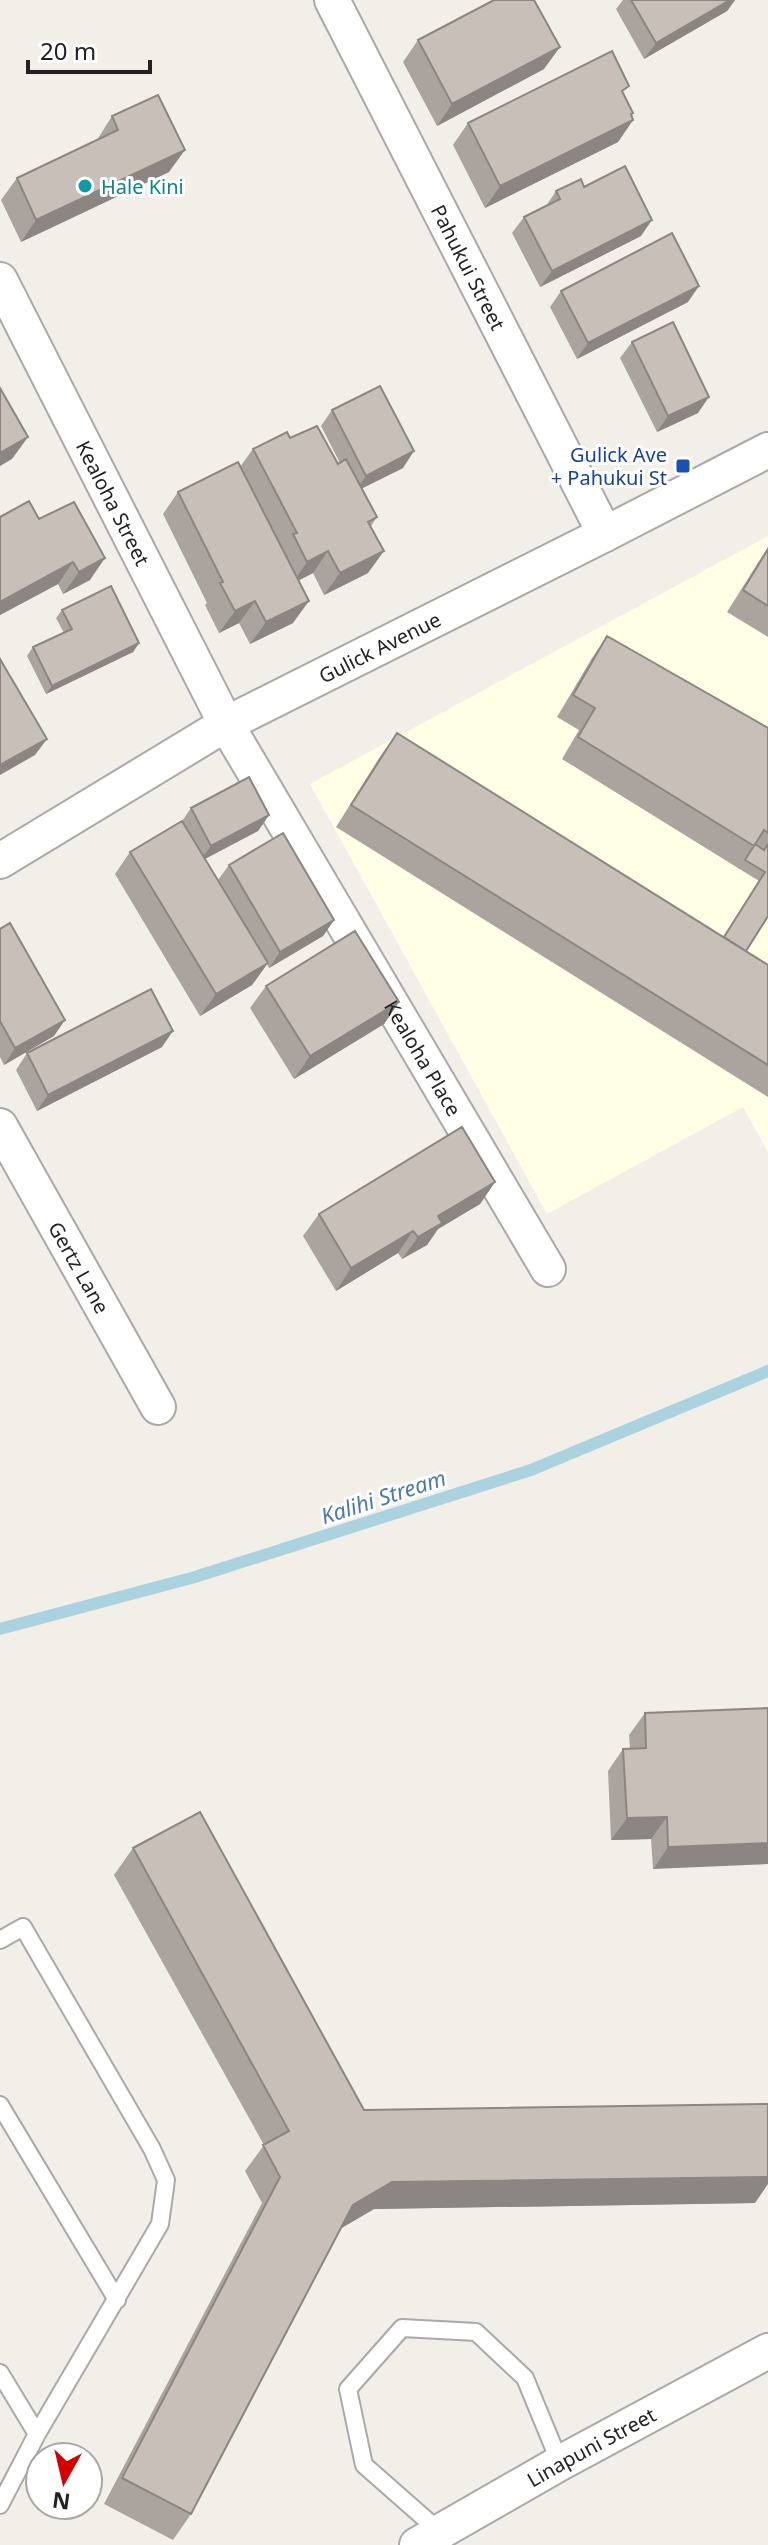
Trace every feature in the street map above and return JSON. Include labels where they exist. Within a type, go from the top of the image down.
[{"type":"street","name":"Pahukui Street","points":[[332,0],[605,534]]},
{"type":"street","name":"Kealoha Street","points":[[0,280],[226,724]]},
{"type":"street","name":"Gulick Avenue","points":[[0,861],[226,724],[768,450]]},
{"type":"street","name":"Kealoha Place","points":[[226,724],[548,1269]]},
{"type":"street","name":"Gertz Lane","points":[[0,1126],[158,1407]]},
{"type":"street","name":"Linapuni Street","points":[[428,2538],[768,2351]]},
{"type":"lane","points":[[0,1940],[23,1927],[152,2149],[166,2180],[160,2224],[37,2434],[0,2505]]},
{"type":"lane","points":[[0,2105],[117,2300]]},
{"type":"lane","points":[[428,2538],[364,2465],[348,2389],[402,2328],[476,2332],[525,2378],[560,2463]]},
{"type":"lane","points":[[0,2373],[37,2434]]},
{"type":"shaded area","points":[[768,536],[768,1152],[743,1107],[547,1214],[310,784]]},
{"type":"building","points":[[494,0],[534,0],[560,47],[452,104],[418,40]]},
{"type":"building","points":[[631,0],[730,0],[656,43]]},
{"type":"building","points":[[612,51],[629,86],[622,91],[633,113],[633,120],[500,186],[468,123]]},
{"type":"building","name":"Hale Kini","points":[[158,95],[185,150],[36,220],[17,178],[118,130],[112,116]]},
{"type":"building","points":[[625,166],[652,220],[552,271],[524,217],[560,199],[556,191],[581,179],[584,187]]},
{"type":"building","points":[[672,233],[699,286],[588,343],[561,291]]},
{"type":"building","points":[[673,322],[709,397],[668,416],[632,342]]},
{"type":"building","points":[[380,386],[414,451],[366,476],[332,410]]},
{"type":"building","points":[[0,388],[28,437],[0,453]]},
{"type":"building","points":[[317,426],[338,464],[346,459],[377,517],[368,522],[384,551],[340,573],[328,551],[307,562],[293,534],[297,533],[253,449],[287,432],[290,438]]},
{"type":"building","points":[[238,462],[309,601],[266,622],[255,601],[235,611],[178,492]]},
{"type":"building","points":[[29,501],[39,519],[74,502],[105,558],[79,572],[73,562],[0,602],[0,517]]},
{"type":"building","points":[[768,549],[768,606],[743,590]]},
{"type":"building","points":[[111,586],[139,643],[52,686],[33,647],[72,629],[62,610]]},
{"type":"building","points":[[607,636],[768,728],[768,833],[764,830],[754,846],[578,737],[595,708],[573,695]]},
{"type":"building","points":[[0,659],[47,739],[0,765]]},
{"type":"building","points":[[397,733],[768,965],[768,1065],[351,805]]},
{"type":"building","points":[[249,777],[269,815],[211,846],[191,808]]},
{"type":"building","points":[[182,821],[268,963],[216,994],[130,852]]},
{"type":"building","points":[[283,833],[334,920],[280,952],[229,865]]},
{"type":"building","points":[[755,844],[764,850],[768,844],[768,916],[746,951],[724,937],[765,872],[745,860]]},
{"type":"building","points":[[10,923],[65,1020],[15,1048],[0,1021],[0,929]]},
{"type":"building","points":[[355,931],[399,1002],[310,1056],[266,986]]},
{"type":"building","points":[[151,989],[173,1031],[48,1095],[27,1053]]},
{"type":"building","points":[[462,1127],[495,1182],[438,1216],[442,1223],[418,1237],[413,1231],[351,1268],[319,1214]]},
{"type":"building","points":[[768,1708],[768,1843],[668,1847],[667,1817],[627,1818],[623,1749],[646,1748],[645,1713]]},
{"type":"building","points":[[200,1812],[364,2110],[768,2104],[768,2177],[392,2182],[353,2205],[191,2514],[122,2478],[280,2177],[263,2145],[289,2131],[133,1848]]},
{"type":"waterway","name":"Kalihi Stream","points":[[0,1629],[195,1577],[531,1470],[768,1371]]},
{"type":"place","name":"Hale Kini","points":[[85,186]]},
{"type":"place","name":"Gulick Ave + Pahukui St","points":[[683,466]]}]
